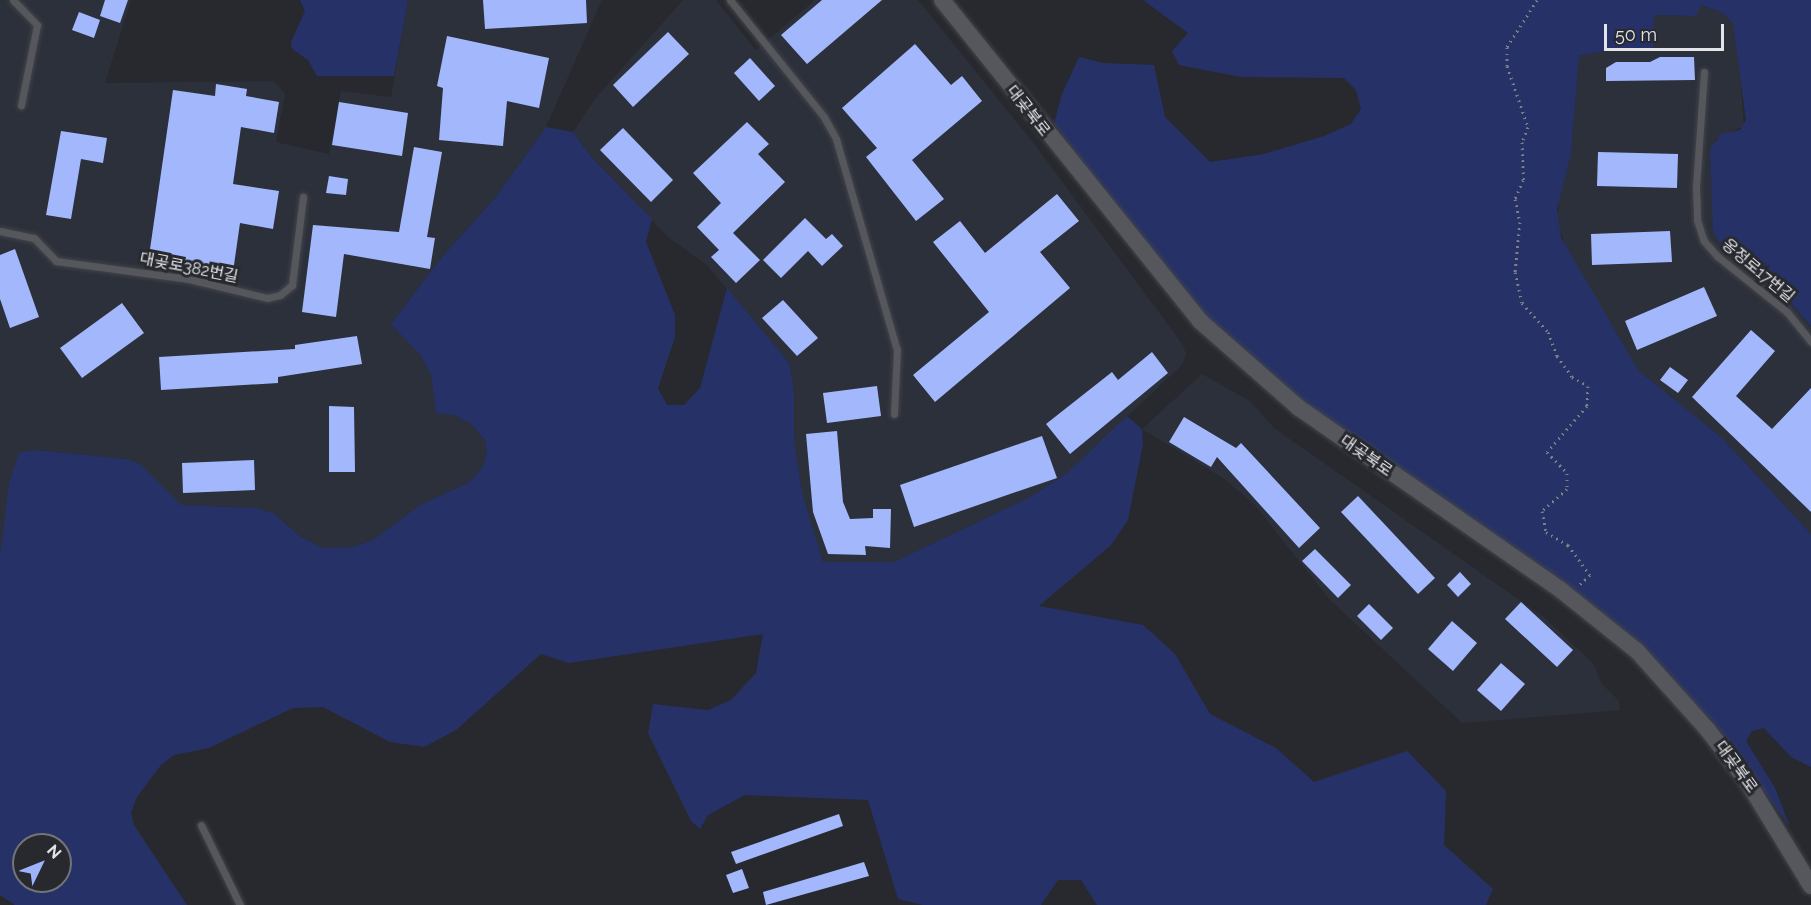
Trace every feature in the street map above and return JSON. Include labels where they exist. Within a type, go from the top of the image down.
[{"type":"street","name":"대곶북로","points":[[942,0],[1200,321],[1299,408],[1562,591],[1637,651],[1707,729],[1747,781],[1811,886]]},
{"type":"lane","points":[[13,0],[37,25],[21,105]]},
{"type":"lane","points":[[730,0],[824,117],[836,139],[897,350],[894,414]]},
{"type":"lane","name":"옹정로17번길","points":[[1704,72],[1696,187],[1697,220],[1704,242],[1717,256],[1787,312],[1811,342]]},
{"type":"lane","name":"대곶로382번길","points":[[0,231],[34,238],[56,261],[189,279],[267,298],[280,295],[292,285],[303,197]]},
{"type":"lane","points":[[201,825],[240,905]]},
{"type":"path","points":[[1537,0],[1507,47],[1507,66],[1528,127],[1522,142],[1523,180],[1515,199],[1520,222],[1515,272],[1522,303],[1548,332],[1557,356],[1572,377],[1587,387],[1589,398],[1547,452],[1567,473],[1567,489],[1542,511],[1546,532],[1568,545],[1590,575],[1578,585],[1580,591],[1562,591]]},
{"type":"shaded area","points":[[0,0],[131,0],[105,83],[274,81],[285,94],[276,142],[329,154],[341,91],[391,97],[408,0],[602,0],[546,127],[495,198],[442,257],[391,324],[420,355],[431,374],[437,413],[454,415],[471,424],[485,440],[487,453],[482,468],[468,483],[420,505],[373,540],[353,547],[323,548],[301,537],[273,513],[255,508],[181,505],[128,459],[35,450],[0,557]]},
{"type":"shaded area","points":[[300,0],[408,0],[394,76],[317,76],[308,60],[292,49],[291,42],[305,11]]},
{"type":"shaded area","points":[[683,0],[716,0],[756,50],[815,0],[918,0],[1035,145],[1183,345],[1186,354],[1182,365],[1067,473],[1030,497],[894,562],[823,562],[802,493],[794,440],[794,391],[789,363],[707,265],[668,237],[592,158],[573,132],[594,100]]},
{"type":"shaded area","points":[[1143,0],[1811,0],[1811,326],[1791,303],[1720,243],[1713,231],[1710,149],[1721,134],[1740,130],[1746,120],[1733,23],[1723,13],[1701,5],[1696,16],[1654,15],[1653,51],[1611,50],[1579,56],[1571,154],[1557,209],[1561,237],[1638,370],[1722,438],[1811,534],[1811,767],[1791,757],[1764,728],[1752,731],[1746,741],[1775,788],[1790,827],[1711,719],[1626,636],[1229,348],[1107,198],[1054,123],[1062,94],[1079,57],[1103,63],[1154,65],[1165,117],[1210,162],[1264,154],[1324,136],[1351,124],[1361,109],[1356,90],[1344,78],[1241,77],[1179,65],[1172,51],[1188,33]]},
{"type":"shaded area","points":[[1700,5],[1723,13],[1733,23],[1738,44],[1744,126],[1715,139],[1791,303],[1811,326],[1811,534],[1722,438],[1638,370],[1568,251],[1557,223],[1559,199],[1571,154],[1579,56],[1611,50],[1654,15],[1695,16]]},
{"type":"shaded area","points":[[546,127],[573,132],[592,158],[652,219],[646,242],[675,315],[675,337],[658,388],[667,405],[684,405],[700,388],[727,288],[789,363],[794,391],[794,440],[802,492],[823,562],[894,562],[1030,497],[1067,473],[1127,416],[1142,429],[1143,444],[1128,520],[1111,545],[1039,606],[1143,625],[1175,654],[1210,714],[1276,748],[1314,782],[1407,751],[1446,791],[1444,845],[1493,889],[1486,905],[1097,905],[1081,880],[1058,880],[1041,905],[923,905],[898,899],[868,800],[745,795],[708,815],[700,829],[691,821],[648,733],[653,704],[708,710],[731,700],[756,673],[763,634],[569,663],[541,654],[456,730],[424,747],[390,742],[323,707],[293,708],[209,748],[174,755],[161,765],[137,797],[131,813],[134,825],[187,905],[15,905],[0,895],[0,557],[9,484],[19,453],[35,450],[128,459],[141,465],[181,505],[255,508],[273,513],[301,537],[323,548],[353,547],[373,540],[420,505],[468,483],[482,468],[487,453],[485,440],[471,424],[454,415],[436,413],[431,374],[420,355],[391,324],[442,257],[495,198]]},
{"type":"shaded area","points":[[1202,374],[1250,401],[1274,428],[1545,618],[1593,663],[1602,684],[1619,701],[1620,710],[1462,723],[1330,600],[1254,504],[1223,478],[1142,429]]},
{"type":"building","points":[[105,0],[128,0],[120,23],[100,16]]},
{"type":"building","points":[[483,0],[586,0],[587,23],[485,29]]},
{"type":"building","points":[[822,0],[882,0],[807,64],[781,35]]},
{"type":"building","points":[[79,12],[100,20],[94,38],[72,30]]},
{"type":"building","points":[[668,32],[689,54],[633,107],[613,85]]},
{"type":"building","points":[[447,36],[549,58],[539,108],[507,101],[503,146],[439,140],[443,88],[437,86]]},
{"type":"building","points":[[915,44],[951,85],[962,76],[982,101],[912,160],[944,199],[916,221],[866,157],[877,148],[842,108]]},
{"type":"building","points":[[1660,57],[1694,57],[1695,80],[1606,81],[1606,68],[1616,62],[1650,62]]},
{"type":"building","points":[[750,58],[775,86],[759,101],[734,73]]},
{"type":"building","points":[[216,84],[247,89],[246,96],[279,102],[274,133],[241,127],[233,184],[279,191],[273,229],[240,223],[232,279],[148,263],[173,90],[215,96]]},
{"type":"building","points":[[339,102],[408,113],[402,156],[332,145]]},
{"type":"building","points":[[747,122],[769,144],[758,154],[785,182],[733,233],[760,260],[736,283],[711,257],[719,250],[697,227],[721,203],[693,173]]},
{"type":"building","points":[[623,128],[673,180],[651,202],[600,150]]},
{"type":"building","points":[[61,131],[107,138],[103,163],[81,159],[71,219],[46,215]]},
{"type":"building","points":[[414,147],[442,152],[427,237],[435,238],[430,269],[344,254],[336,317],[302,312],[313,225],[399,232]]},
{"type":"building","points":[[1598,152],[1678,154],[1677,188],[1597,186]]},
{"type":"building","points":[[329,176],[348,179],[346,195],[326,193]]},
{"type":"building","points":[[1057,194],[1079,221],[1040,252],[1070,288],[935,402],[913,375],[989,312],[933,242],[960,221],[985,253]]},
{"type":"building","points":[[805,218],[826,239],[832,234],[843,246],[822,266],[808,251],[781,278],[763,260]]},
{"type":"building","points":[[1670,231],[1672,262],[1592,265],[1591,234]]},
{"type":"building","points":[[15,249],[39,317],[10,328],[0,299],[0,255]]},
{"type":"building","points":[[1704,287],[1717,316],[1637,350],[1625,321]]},
{"type":"building","points":[[783,300],[818,338],[797,356],[762,318]]},
{"type":"building","points":[[122,303],[144,333],[82,378],[60,348]]},
{"type":"building","points":[[1751,330],[1775,351],[1736,396],[1772,429],[1811,388],[1811,512],[1692,397]]},
{"type":"building","points":[[357,336],[362,364],[278,377],[278,383],[161,390],[159,357],[295,349],[295,345]]},
{"type":"building","points":[[1152,352],[1168,373],[1070,454],[1046,424],[1112,372],[1118,380]]},
{"type":"building","points":[[1670,367],[1688,380],[1678,393],[1660,380]]},
{"type":"building","points":[[877,386],[881,416],[827,423],[823,393]]},
{"type":"building","points":[[329,406],[354,407],[355,472],[329,472]]},
{"type":"building","points":[[1184,417],[1236,448],[1241,443],[1320,528],[1299,548],[1217,457],[1211,467],[1169,442]]},
{"type":"building","points":[[837,431],[843,502],[850,519],[873,518],[873,509],[891,509],[890,548],[865,546],[866,555],[828,554],[813,512],[806,434]]},
{"type":"building","points":[[1042,436],[1057,478],[914,527],[900,485]]},
{"type":"building","points":[[254,460],[255,490],[183,493],[182,463]]},
{"type":"building","points":[[1358,496],[1435,578],[1418,594],[1341,512]]},
{"type":"building","points":[[1315,549],[1351,585],[1338,598],[1302,561]]},
{"type":"building","points":[[1460,572],[1471,584],[1458,597],[1447,585]]},
{"type":"building","points":[[1521,602],[1573,650],[1557,667],[1505,619]]},
{"type":"building","points":[[1369,604],[1393,628],[1381,640],[1357,616]]},
{"type":"building","points":[[1452,621],[1477,643],[1453,671],[1428,649]]},
{"type":"building","points":[[1501,663],[1525,684],[1501,711],[1477,690]]},
{"type":"building","points":[[839,814],[843,826],[736,864],[731,852]]},
{"type":"building","points":[[864,862],[869,876],[766,905],[763,892]]},
{"type":"building","points":[[742,869],[749,888],[733,893],[726,875]]}]
